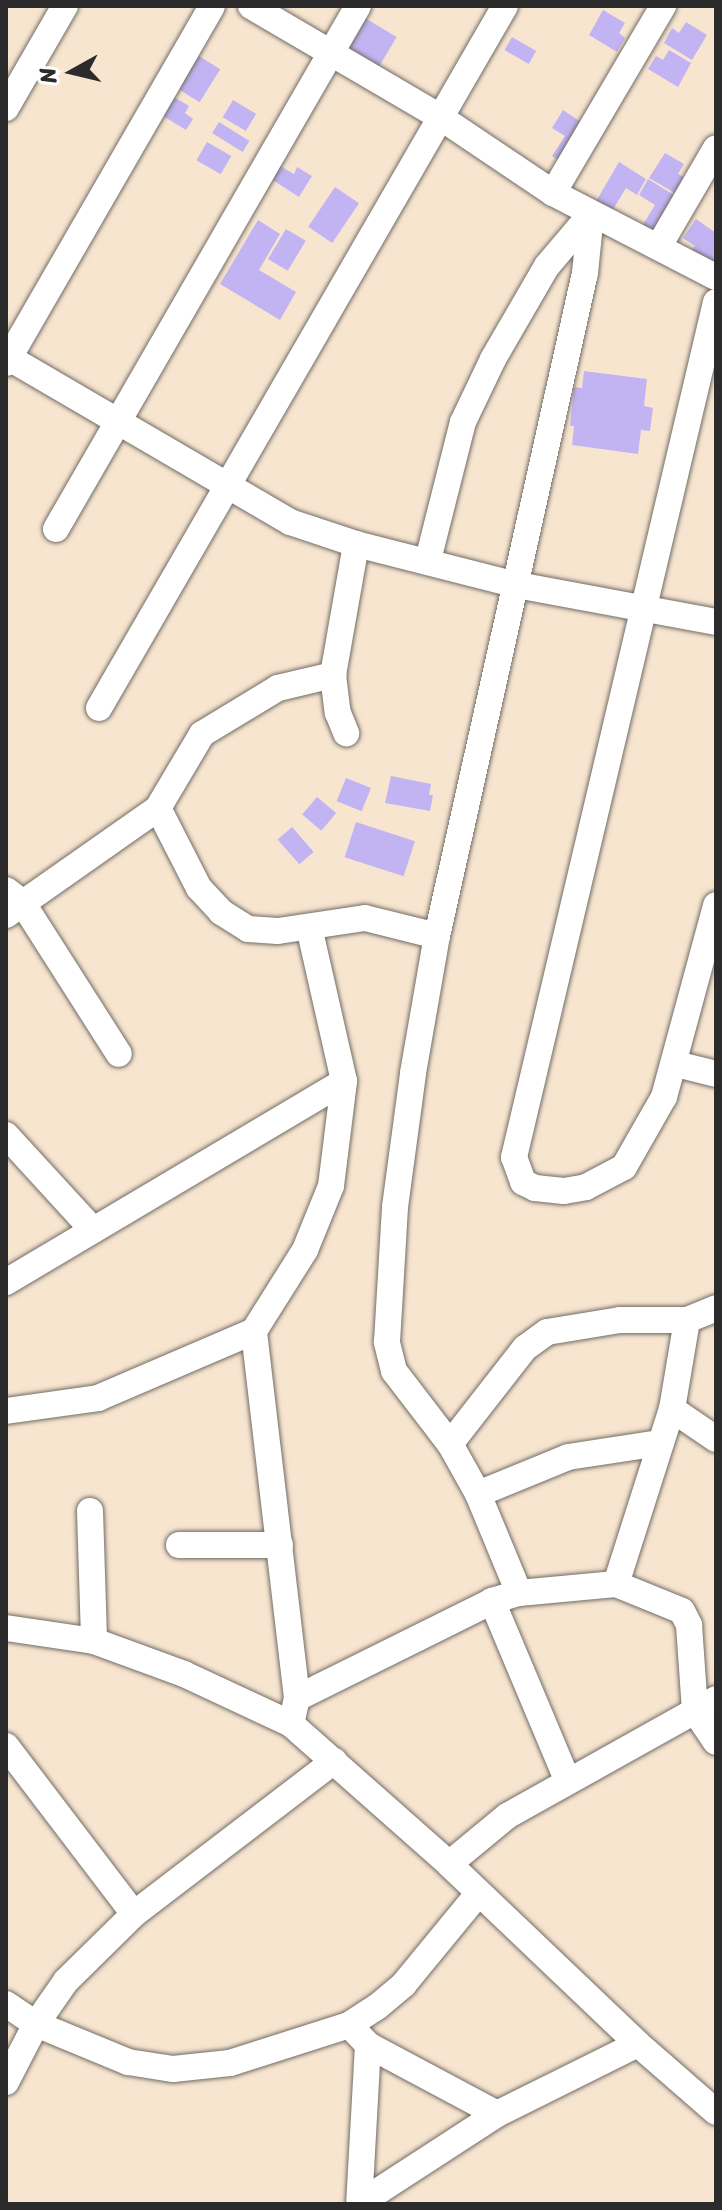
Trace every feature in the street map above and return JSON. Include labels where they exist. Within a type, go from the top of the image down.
[{"type":"street","points":[[6,108],[65,6]]},
{"type":"street","points":[[212,6],[7,359],[119,419],[226,487],[290,522],[356,544],[517,585],[716,622]]},
{"type":"street","points":[[251,6],[440,117],[553,193],[716,277]]},
{"type":"street","points":[[56,529],[358,6]]},
{"type":"street","points":[[99,708],[505,6]]},
{"type":"street","points":[[553,193],[663,6]]},
{"type":"street","points":[[659,246],[716,148]]},
{"type":"street","points":[[428,560],[469,409],[493,359],[547,266],[591,214]]},
{"type":"street","points":[[519,1593],[478,1494],[450,1444],[394,1371],[387,1342],[395,1207],[413,1073],[437,936],[585,273],[591,214]]},
{"type":"street","points":[[716,302],[646,609],[514,1157],[523,1182],[535,1188],[564,1191],[586,1187],[624,1167],[664,1097],[676,1064],[716,905]]},
{"type":"street","points":[[346,733],[338,713],[333,675],[356,544]]},
{"type":"street","points":[[119,1054],[11,902],[158,808],[202,734],[278,688],[333,675]]},
{"type":"street","points":[[158,808],[199,888],[221,912],[248,929],[278,931],[365,918],[437,936]]},
{"type":"street","points":[[6,1411],[98,1398],[254,1331],[305,1250],[331,1186],[344,1081],[309,927]]},
{"type":"street","points":[[676,1064],[716,1074]]},
{"type":"street","points":[[6,1282],[344,1081]]},
{"type":"street","points":[[6,1135],[93,1230]]},
{"type":"street","points":[[450,1444],[525,1348],[547,1332],[620,1320],[687,1320],[716,1308]]},
{"type":"street","points":[[616,1584],[672,1409],[687,1320]]},
{"type":"street","points":[[254,1331],[280,1545],[294,1711]]},
{"type":"street","points":[[672,1409],[716,1439]]},
{"type":"street","points":[[478,1494],[568,1457],[659,1443]]},
{"type":"street","points":[[90,1511],[94,1641]]},
{"type":"street","points":[[179,1545],[280,1545]]},
{"type":"street","points":[[294,1711],[492,1601],[519,1593],[616,1584],[682,1611],[689,1625],[716,1742]]},
{"type":"street","points":[[492,1601],[567,1779]]},
{"type":"street","points":[[6,1628],[94,1641],[294,1711],[334,1761],[449,1864],[638,2044],[716,2112]]},
{"type":"street","points":[[449,1864],[507,1816],[567,1779],[705,1705]]},
{"type":"street","points":[[6,1746],[134,1914]]},
{"type":"street","points":[[6,2082],[36,2024],[66,1981],[134,1914],[334,1761]]},
{"type":"street","points":[[6,2004],[36,2024],[128,2062],[173,2069],[230,2063],[349,2025],[404,1984],[478,1894]]},
{"type":"street","points":[[349,2025],[368,2045],[497,2114]]},
{"type":"street","points":[[359,2203],[497,2114],[638,2044]]},
{"type":"street","points":[[359,2203],[368,2045]]},
{"type":"building","points":[[603,10],[625,23],[619,33],[625,38],[617,52],[589,35]]},
{"type":"building","points":[[365,18],[397,37],[379,66],[347,47]]},
{"type":"building","points":[[686,22],[707,35],[692,60],[664,43],[672,28],[679,33]]},
{"type":"building","points":[[512,37],[536,51],[529,64],[504,50]]},
{"type":"building","points":[[669,50],[691,63],[678,87],[648,69],[656,56],[663,60]]},
{"type":"building","points":[[199,56],[220,69],[200,102],[178,89]]},
{"type":"building","points":[[169,94],[189,106],[185,113],[193,119],[186,130],[158,113]]},
{"type":"building","points":[[233,100],[256,114],[246,131],[223,117]]},
{"type":"building","points":[[563,110],[587,126],[563,163],[552,156],[565,136],[552,128]]},
{"type":"building","points":[[219,122],[250,141],[243,152],[212,133]]},
{"type":"building","points":[[207,142],[231,156],[221,174],[196,160]]},
{"type":"building","points":[[665,153],[684,164],[678,174],[684,177],[675,193],[649,178]]},
{"type":"building","points":[[270,160],[294,174],[297,167],[312,176],[299,197],[262,173]]},
{"type":"building","points":[[619,162],[646,179],[637,195],[626,188],[611,213],[595,203]]},
{"type":"building","points":[[648,179],[682,200],[659,237],[642,226],[655,205],[639,195]]},
{"type":"building","points":[[335,187],[359,203],[332,243],[308,227]]},
{"type":"building","points":[[696,219],[716,233],[716,267],[691,251],[695,246],[683,238]]},
{"type":"building","points":[[258,220],[280,234],[259,270],[296,292],[280,320],[220,284]]},
{"type":"building","points":[[286,229],[306,241],[288,271],[268,259]]},
{"type":"building","points":[[584,371],[647,379],[644,406],[653,408],[650,431],[641,430],[638,454],[572,445],[574,426],[570,426],[574,387],[582,388]]},
{"type":"building","points":[[391,776],[431,784],[429,795],[433,795],[430,811],[385,803]]},
{"type":"building","points":[[346,778],[371,788],[362,811],[337,801]]},
{"type":"building","points":[[317,797],[336,813],[321,831],[302,815]]},
{"type":"building","points":[[356,822],[415,841],[404,876],[345,857]]},
{"type":"building","points":[[292,827],[314,852],[299,864],[278,839]]}]
